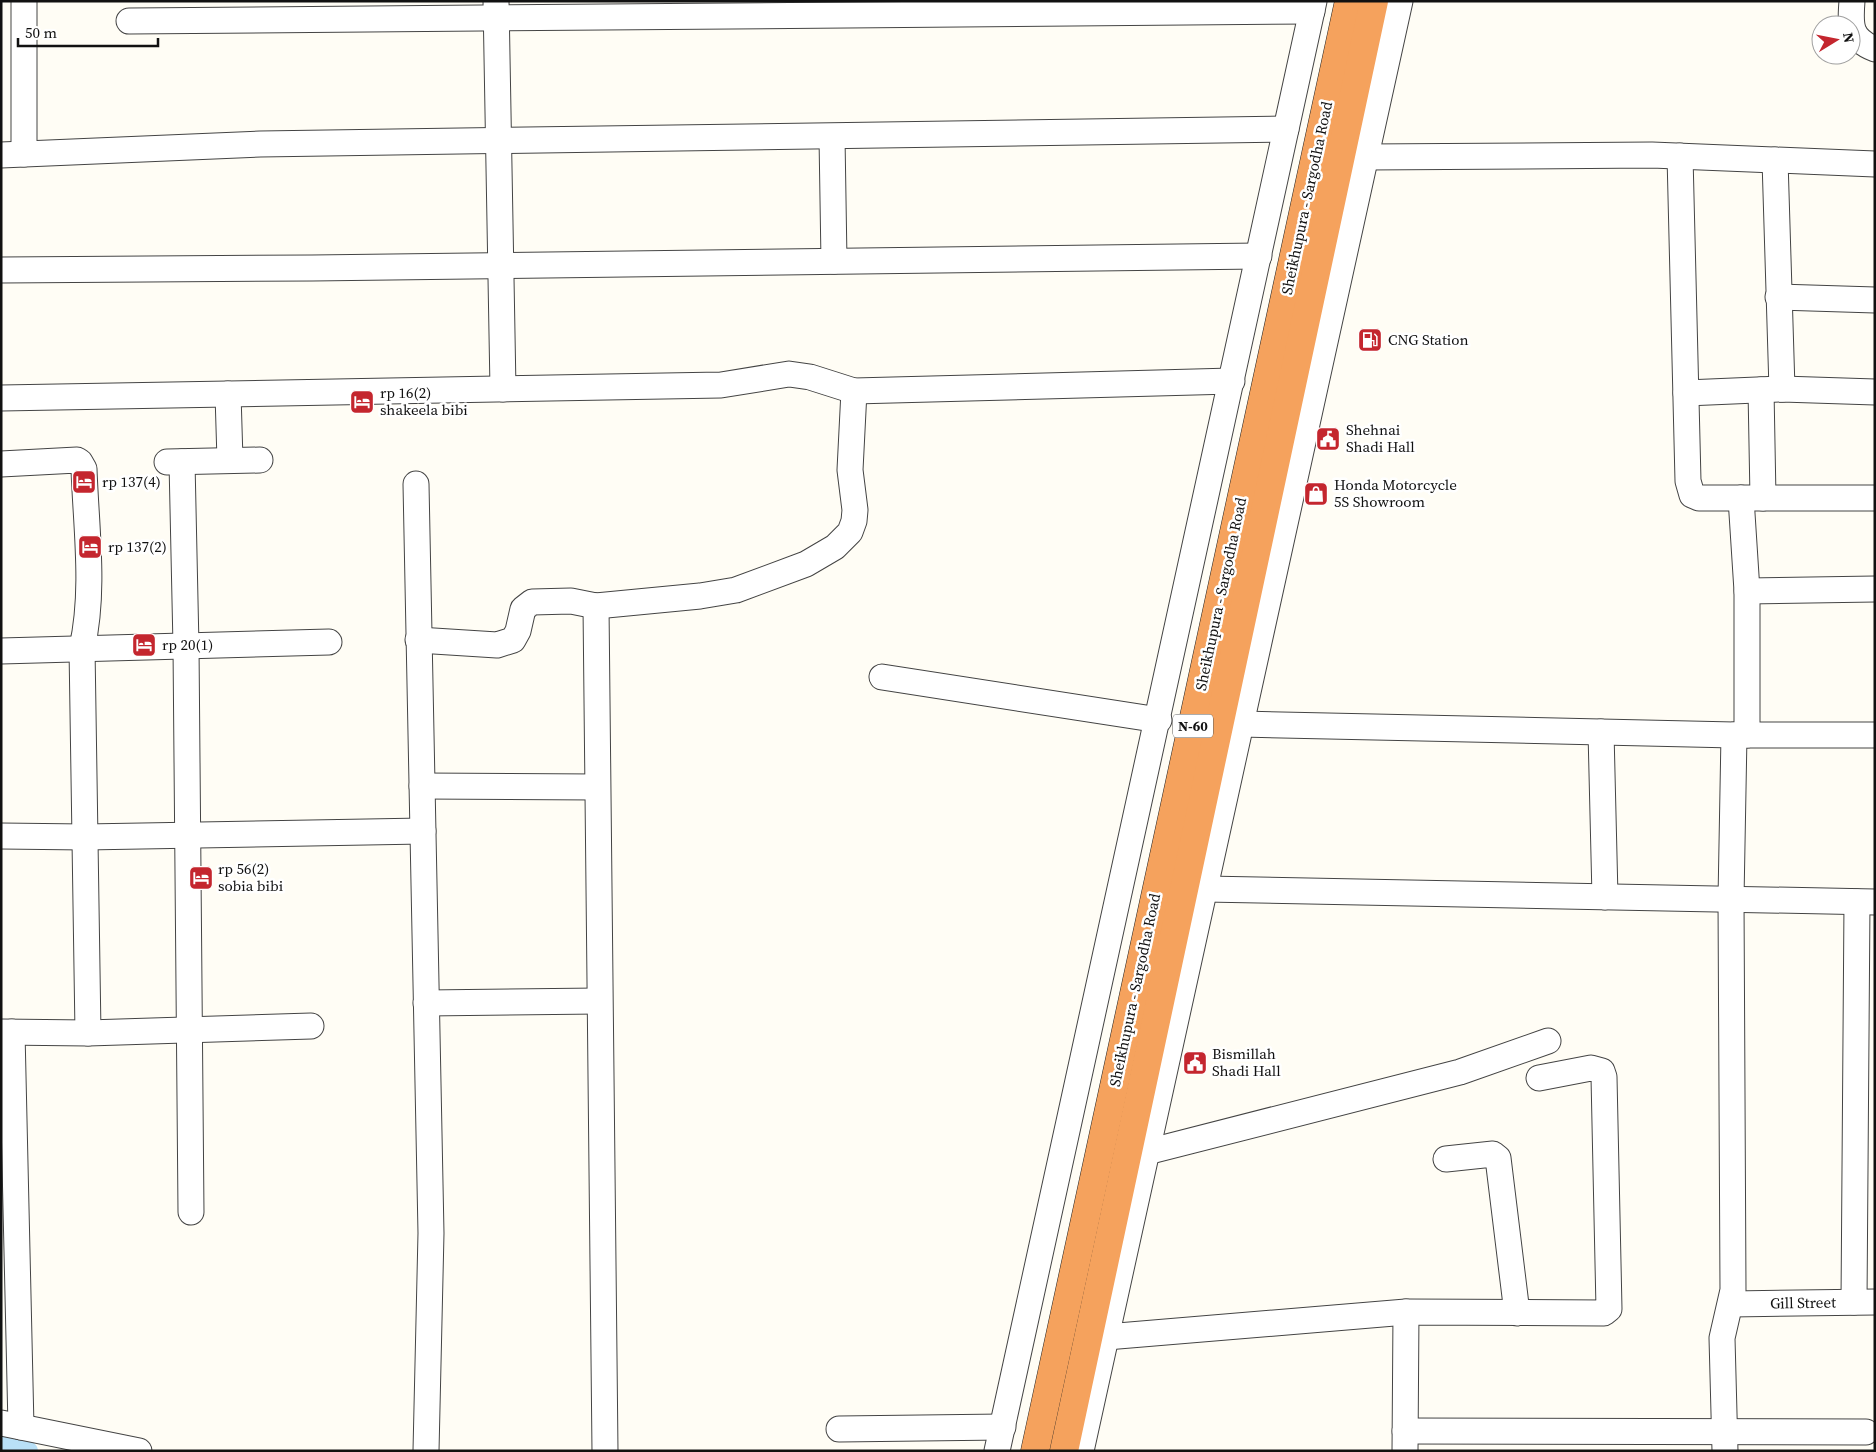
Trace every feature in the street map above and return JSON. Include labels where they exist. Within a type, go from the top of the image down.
[{"type":"highway","name":"Sheikhupura - Sargodha Road","points":[[1035,1451],[1349,1]]},
{"type":"highway","name":"Sheikhupura - Sargodha Road","points":[[1064,1451],[1374,1]]},
{"type":"street","points":[[24,1],[12,154],[260,144],[1286,129]]},
{"type":"street","points":[[1081,1451],[1400,1]]},
{"type":"street","points":[[1852,1],[1854,33],[1863,44],[1875,49]]},
{"type":"street","points":[[129,21],[496,10],[1313,6],[1159,720],[1000,1439],[839,1430]]},
{"type":"street","points":[[496,10],[503,389]]},
{"type":"street","points":[[832,137],[834,261]]},
{"type":"street","points":[[1366,157],[1680,156],[1875,164]]},
{"type":"street","points":[[1680,156],[1688,481],[1692,495],[1699,498],[1875,498]]},
{"type":"street","points":[[1724,1442],[1722,1338],[1724,1322],[1731,1304],[1733,1280],[1731,899],[1752,498],[1772,389],[1778,297],[1775,160]]},
{"type":"street","points":[[1,270],[502,266],[1259,256]]},
{"type":"street","points":[[1778,297],[1875,300]]},
{"type":"street","points":[[1,398],[722,385],[789,374],[810,377],[854,391],[1232,381]]},
{"type":"street","points":[[1686,393],[1772,389],[1875,392]]},
{"type":"street","points":[[418,640],[497,645],[513,640],[516,636],[523,609],[532,602],[571,601],[596,606],[700,596],[736,590],[806,564],[835,547],[850,532],[854,521],[855,510],[850,470],[854,391]]},
{"type":"street","points":[[228,394],[230,460]]},
{"type":"street","points":[[1,464],[77,460],[83,465],[89,609],[82,648],[88,1033]]},
{"type":"street","points":[[191,1212],[186,646],[174,462],[260,460]]},
{"type":"street","points":[[416,484],[431,1233],[426,1451]]},
{"type":"street","points":[[1747,591],[1875,589]]},
{"type":"street","points":[[596,606],[598,1001],[605,1451]]},
{"type":"street","points":[[1,650],[330,642]]},
{"type":"street","points":[[882,678],[1159,720]]},
{"type":"street","points":[[1241,724],[1740,735],[1875,735]]},
{"type":"street","points":[[1601,732],[1606,897]]},
{"type":"street","points":[[422,786],[597,787]]},
{"type":"street","points":[[1,836],[85,837],[423,832]]},
{"type":"street","points":[[1205,889],[1866,902],[1864,1302]]},
{"type":"street","points":[[426,1003],[598,1001]]},
{"type":"street","points":[[139,1451],[11,1425],[7,1032],[88,1033],[311,1026]]},
{"type":"street","points":[[1147,1152],[1460,1072],[1548,1041]]},
{"type":"street","points":[[1106,1337],[1406,1312],[1604,1313],[1609,1308],[1604,1077],[1602,1072],[1592,1068],[1539,1078]]},
{"type":"street","points":[[1446,1158],[1493,1154],[1498,1158],[1517,1313]]},
{"type":"street","name":"Gill Street","points":[[1731,1304],[1864,1302]]},
{"type":"street","points":[[1406,1312],[1405,1441],[1724,1442],[1866,1432]]},
{"type":"waterway","points":[[1,1445],[28,1451]]},
{"type":"place","name":"CNG Station","points":[[1370,340]]},
{"type":"place","name":"rp 16(2) shakeela bibi","points":[[362,402]]},
{"type":"place","name":"Shehnai Shadi Hall","points":[[1328,439]]},
{"type":"place","name":"rp 137(4)","points":[[84,482]]},
{"type":"place","name":"Honda Motorcycle 5S Showroom","points":[[1316,494]]},
{"type":"place","name":"rp 137(2)","points":[[90,547]]},
{"type":"place","name":"rp 20(1)","points":[[144,645]]},
{"type":"place","name":"rp 56(2) sobia bibi","points":[[201,878]]},
{"type":"place","name":"Bismillah Shadi Hall","points":[[1195,1063]]}]
